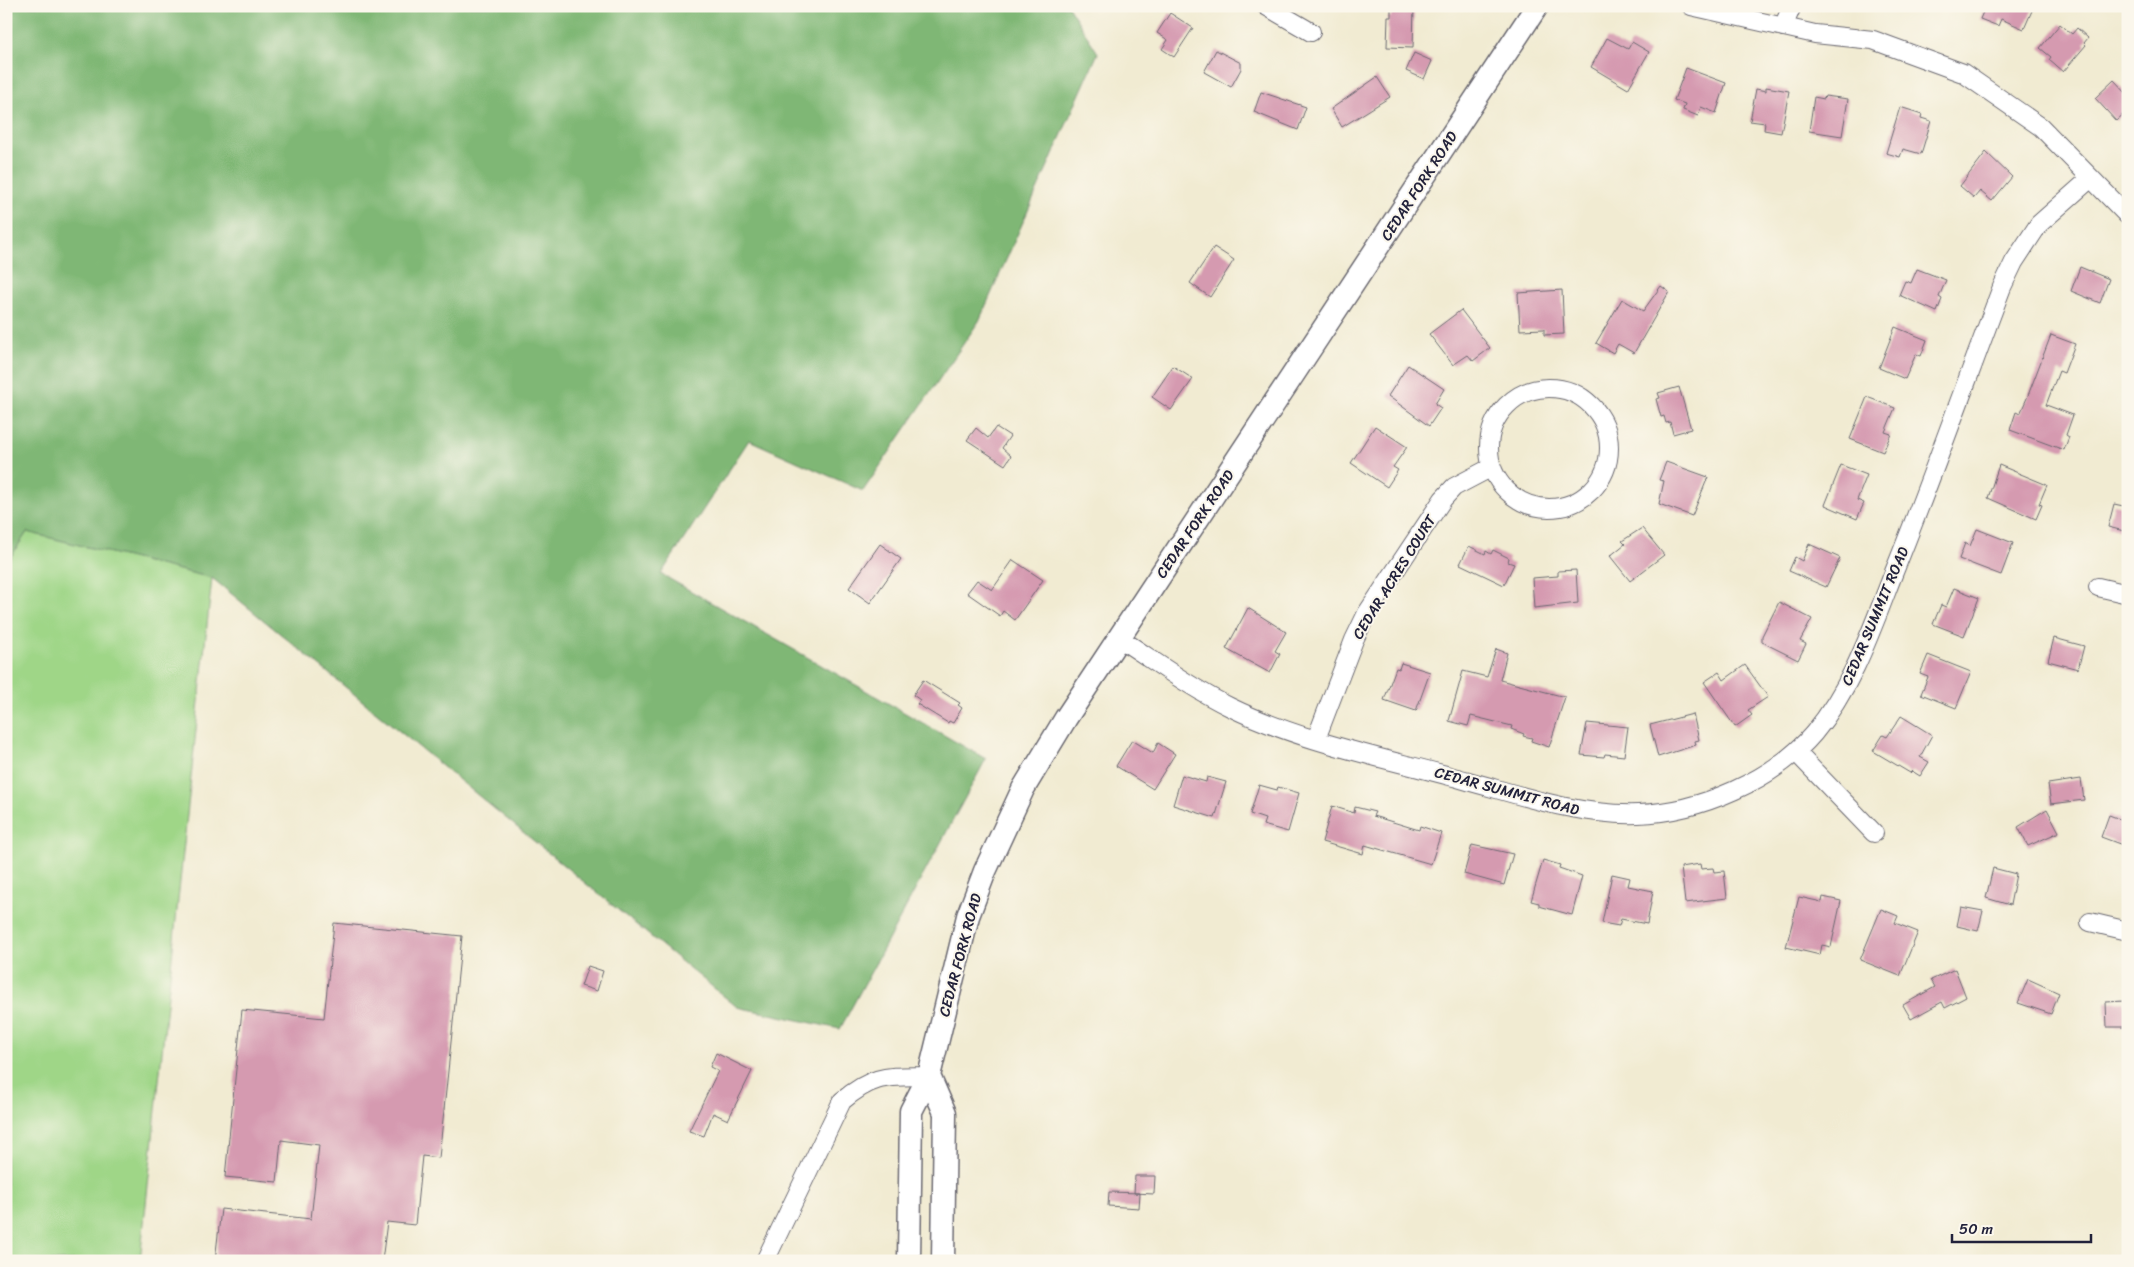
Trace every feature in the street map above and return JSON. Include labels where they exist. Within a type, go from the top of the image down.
[{"type":"street","points":[[1266,6],[1311,32]]},
{"type":"street","name":"CEDAR FORK ROAD","points":[[909,1261],[911,1111],[929,1076],[968,916],[984,871],[1033,771],[1537,6]]},
{"type":"street","points":[[1691,6],[1815,34],[1873,40],[1963,73],[2041,127],[2128,216]]},
{"type":"street","points":[[1783,27],[1792,6]]},
{"type":"street","name":"CEDAR SUMMIT ROAD","points":[[1120,638],[1198,690],[1231,708],[1316,739],[1541,801],[1596,813],[1639,814],[1675,810],[1710,801],[1744,785],[1796,752],[1827,716],[1844,690],[1859,659],[1905,546],[2002,287],[2014,262],[2039,224],[2091,178]]},
{"type":"street","points":[[1557,388],[1582,398],[1593,406],[1607,430],[1610,456],[1603,476],[1592,492],[1568,506],[1542,508],[1528,505],[1506,490],[1492,467],[1489,441],[1492,428],[1507,405],[1530,391],[1557,388]]},
{"type":"street","name":"CEDAR ACRES COURT","points":[[1316,739],[1354,640],[1382,591],[1443,499],[1460,483],[1492,467]]},
{"type":"street","points":[[2098,587],[2128,594]]},
{"type":"street","points":[[1796,752],[1874,832]]},
{"type":"street","points":[[2090,922],[2128,931]]},
{"type":"street","points":[[766,1261],[842,1101],[861,1085],[877,1079],[929,1076],[946,1113],[943,1261]]},
{"type":"green space","points":[[6,6],[1068,6],[1098,53],[979,321],[863,491],[749,440],[661,574],[986,759],[840,1029],[737,1007],[212,578],[27,532],[6,564]]},
{"type":"green space","points":[[27,532],[212,578],[140,1261],[6,1261],[6,564]]},
{"type":"building","points":[[1391,6],[1414,6],[1413,48],[1387,47],[1388,17],[1391,17]]},
{"type":"building","points":[[1970,6],[2034,6],[2024,29],[2001,19],[1998,26],[1980,19],[1983,12]]},
{"type":"building","points":[[1170,13],[1193,28],[1174,57],[1162,49],[1168,40],[1157,33]]},
{"type":"building","points":[[2060,24],[2072,34],[2077,28],[2088,38],[2084,43],[2086,45],[2063,72],[2049,60],[2051,57],[2040,48]]},
{"type":"building","points":[[1607,38],[1628,49],[1632,42],[1649,52],[1628,89],[1591,67]]},
{"type":"building","points":[[1216,50],[1241,63],[1241,69],[1231,87],[1204,72]]},
{"type":"building","points":[[1414,53],[1432,61],[1424,79],[1406,71]]},
{"type":"building","points":[[1686,68],[1726,83],[1716,113],[1701,107],[1698,116],[1683,110],[1685,104],[1674,100]]},
{"type":"building","points":[[1377,77],[1390,97],[1342,127],[1331,109]]},
{"type":"building","points":[[2114,80],[2128,95],[2128,110],[2116,121],[2095,98]]},
{"type":"building","points":[[1766,87],[1789,91],[1781,133],[1764,130],[1765,123],[1750,121],[1756,89],[1766,91]]},
{"type":"building","points":[[1261,92],[1306,107],[1298,130],[1254,112]]},
{"type":"building","points":[[1825,96],[1848,99],[1842,136],[1809,131],[1814,97],[1824,99]]},
{"type":"building","points":[[1900,107],[1922,114],[1921,118],[1931,121],[1921,154],[1903,149],[1900,157],[1886,153]]},
{"type":"building","points":[[1986,152],[2012,177],[1992,201],[1980,191],[1974,198],[1960,186]]},
{"type":"building","points":[[1214,247],[1234,260],[1210,297],[1190,283]]},
{"type":"building","points":[[2080,267],[2109,279],[2100,303],[2071,291]]},
{"type":"building","points":[[1917,269],[1946,280],[1939,297],[1942,299],[1937,312],[1899,295],[1905,281],[1911,283]]},
{"type":"building","points":[[1661,286],[1669,292],[1634,353],[1618,344],[1613,353],[1596,343],[1622,299],[1643,311]]},
{"type":"building","points":[[1562,290],[1564,334],[1544,335],[1544,329],[1520,330],[1518,293]]},
{"type":"building","points":[[1461,310],[1490,348],[1473,361],[1468,355],[1453,365],[1429,334]]},
{"type":"building","points":[[1895,327],[1927,340],[1921,356],[1916,354],[1905,379],[1879,368]]},
{"type":"building","points":[[2051,335],[2075,344],[2064,373],[2059,371],[2046,405],[2073,415],[2066,435],[2069,437],[2064,450],[2010,430],[2016,412],[2020,414],[2027,398]]},
{"type":"building","points":[[1408,365],[1444,389],[1435,404],[1441,408],[1429,426],[1388,396]]},
{"type":"building","points":[[1173,366],[1193,379],[1171,410],[1152,397]]},
{"type":"building","points":[[1679,387],[1691,429],[1673,434],[1670,422],[1666,423],[1664,416],[1661,417],[1656,399],[1660,398],[1658,393]]},
{"type":"building","points":[[1867,397],[1895,408],[1885,432],[1891,434],[1883,452],[1850,439]]},
{"type":"building","points":[[1375,426],[1407,447],[1393,467],[1398,470],[1387,487],[1351,463]]},
{"type":"building","points":[[996,427],[1010,436],[1002,448],[1011,456],[1005,465],[967,440],[976,428],[988,438]]},
{"type":"building","points":[[1666,462],[1708,477],[1692,516],[1659,504],[1664,481],[1659,480]]},
{"type":"building","points":[[1841,465],[1867,475],[1857,500],[1864,503],[1857,519],[1825,505]]},
{"type":"building","points":[[1999,465],[2047,485],[2039,504],[2042,505],[2036,519],[1988,498]]},
{"type":"building","points":[[2114,504],[2128,507],[2128,532],[2108,527]]},
{"type":"building","points":[[1642,528],[1664,555],[1630,581],[1610,556],[1625,544],[1622,541]]},
{"type":"building","points":[[1977,529],[2013,543],[2001,575],[1959,559],[1965,543],[1970,546]]},
{"type":"building","points":[[880,544],[901,559],[870,603],[849,588]]},
{"type":"building","points":[[1809,544],[1840,558],[1826,587],[1789,571],[1795,557],[1802,561]]},
{"type":"building","points":[[1469,546],[1485,554],[1486,551],[1491,554],[1493,550],[1509,558],[1508,562],[1514,564],[1504,585],[1460,564]]},
{"type":"building","points":[[1013,560],[1043,580],[1015,620],[1003,611],[1000,616],[967,593],[977,580],[992,590]]},
{"type":"building","points":[[1576,570],[1578,603],[1534,608],[1532,578],[1558,576],[1558,571]]},
{"type":"building","points":[[1954,588],[1979,598],[1964,636],[1933,624],[1941,605],[1946,607]]},
{"type":"building","points":[[1779,602],[1812,619],[1800,641],[1806,644],[1798,660],[1762,642],[1762,636]]},
{"type":"building","points":[[1248,608],[1286,632],[1275,651],[1280,654],[1270,673],[1226,649]]},
{"type":"building","points":[[2054,638],[2084,646],[2078,669],[2048,661]]},
{"type":"building","points":[[1496,649],[1507,653],[1500,680],[1565,697],[1549,747],[1531,741],[1532,738],[1523,736],[1524,734],[1511,729],[1512,726],[1471,716],[1468,726],[1449,721],[1463,671],[1487,677]]},
{"type":"building","points":[[1928,655],[1971,672],[1956,708],[1921,694],[1928,677],[1920,674]]},
{"type":"building","points":[[1401,663],[1430,672],[1416,711],[1384,700],[1396,668],[1399,669]]},
{"type":"building","points":[[1745,665],[1768,697],[1748,710],[1752,715],[1735,727],[1704,682],[1719,672],[1724,680]]},
{"type":"building","points":[[923,680],[960,703],[958,705],[962,708],[953,723],[949,721],[948,723],[917,704],[920,700],[913,695]]},
{"type":"building","points":[[1693,714],[1699,740],[1695,741],[1696,745],[1658,757],[1650,725]]},
{"type":"building","points":[[1901,716],[1932,735],[1920,757],[1929,762],[1920,776],[1912,771],[1910,773],[1873,751],[1883,735],[1887,737]]},
{"type":"building","points":[[1587,723],[1628,727],[1624,756],[1605,754],[1604,757],[1581,755]]},
{"type":"building","points":[[1132,740],[1153,753],[1158,743],[1175,754],[1153,789],[1116,766]]},
{"type":"building","points":[[1182,775],[1206,782],[1207,777],[1226,782],[1215,818],[1173,805]]},
{"type":"building","points":[[2081,779],[2084,800],[2051,804],[2048,784]]},
{"type":"building","points":[[1259,785],[1277,790],[1278,787],[1299,793],[1288,832],[1263,825],[1265,819],[1250,814]]},
{"type":"building","points":[[1332,806],[1354,813],[1355,807],[1375,812],[1373,816],[1419,830],[1420,826],[1441,833],[1431,864],[1365,845],[1363,854],[1322,842]]},
{"type":"building","points":[[2047,809],[2059,832],[2028,846],[2018,827]]},
{"type":"building","points":[[2109,815],[2128,822],[2128,847],[2101,837]]},
{"type":"building","points":[[1472,845],[1513,854],[1504,885],[1464,874]]},
{"type":"building","points":[[1543,860],[1560,865],[1559,868],[1582,876],[1572,915],[1539,906],[1539,903],[1531,901]]},
{"type":"building","points":[[1700,864],[1701,869],[1713,868],[1714,872],[1724,871],[1727,898],[1685,903],[1681,867]]},
{"type":"building","points":[[1993,868],[2016,874],[2010,905],[1986,898]]},
{"type":"building","points":[[1612,874],[1630,878],[1628,886],[1653,891],[1647,924],[1621,919],[1619,926],[1602,923]]},
{"type":"building","points":[[1799,897],[1822,902],[1823,897],[1841,901],[1831,947],[1822,945],[1820,955],[1786,947]]},
{"type":"building","points":[[1961,907],[1983,911],[1978,931],[1957,926]]},
{"type":"building","points":[[1881,909],[1898,916],[1895,923],[1918,932],[1900,976],[1860,960]]},
{"type":"building","points":[[334,923],[462,936],[439,1158],[422,1156],[415,1225],[387,1222],[382,1261],[215,1261],[221,1209],[311,1219],[319,1145],[281,1140],[277,1182],[225,1177],[242,1010],[324,1018]]},
{"type":"building","points":[[588,966],[603,971],[597,991],[581,986]]},
{"type":"building","points":[[1955,969],[1966,997],[1945,1008],[1942,1002],[1911,1019],[1903,1005],[1935,987],[1931,980]]},
{"type":"building","points":[[2028,979],[2059,993],[2051,1014],[2018,1003]]},
{"type":"building","points":[[2124,1001],[2124,1004],[2128,1004],[2128,1027],[2107,1027],[2106,1002]]},
{"type":"building","points":[[716,1053],[752,1071],[728,1120],[713,1113],[704,1136],[689,1131],[718,1071],[710,1067]]},
{"type":"building","points":[[1135,1176],[1155,1176],[1154,1194],[1134,1193]]},
{"type":"building","points":[[1109,1192],[1140,1193],[1139,1208],[1108,1206]]}]
